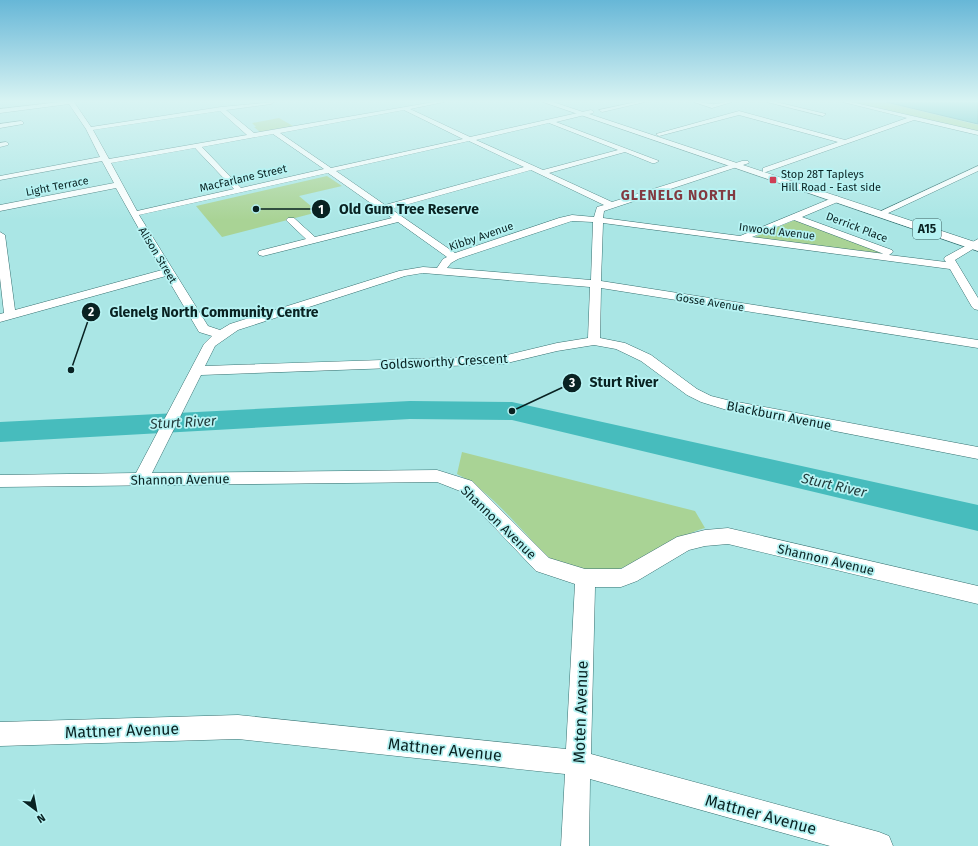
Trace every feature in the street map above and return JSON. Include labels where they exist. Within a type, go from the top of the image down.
[{"type":"main road","name":"A15","points":[[673,141],[741,164],[766,170],[977,243]]},
{"type":"main road","name":"A15","points":[[679,141],[837,199],[886,211]]},
{"type":"street","name":"Alison Street","points":[[95,141],[117,185],[203,329],[221,335]]},
{"type":"street","points":[[0,178],[223,141]]},
{"type":"street","points":[[289,141],[454,257]]},
{"type":"street","name":"MacFarlane Street","points":[[134,214],[459,141]]},
{"type":"street","points":[[475,141],[610,205]]},
{"type":"street","points":[[603,141],[655,161]]},
{"type":"street","points":[[766,170],[844,142]]},
{"type":"street","points":[[197,146],[239,190]]},
{"type":"street","points":[[541,173],[625,150]]},
{"type":"street","points":[[594,341],[598,220],[600,209],[741,164]]},
{"type":"street","points":[[383,208],[531,168]]},
{"type":"street","points":[[886,211],[978,168]]},
{"type":"street","name":"Light Terrace","points":[[0,208],[117,185]]},
{"type":"street","points":[[742,239],[837,199]]},
{"type":"street","name":"Derrick Place","points":[[795,217],[911,260]]},
{"type":"street","points":[[263,252],[399,218]]},
{"type":"street","name":"Kibby Avenue","points":[[440,271],[447,260],[454,257],[572,218],[598,220]]},
{"type":"street","points":[[291,220],[313,240]]},
{"type":"street","name":"Inwood Avenue","points":[[598,220],[952,266]]},
{"type":"street","points":[[0,235],[5,316],[168,272]]},
{"type":"street","points":[[977,243],[948,259],[978,307]]},
{"type":"street","points":[[141,479],[210,344],[221,335],[234,327],[403,273],[423,270],[440,271]]},
{"type":"street","name":"Gosse Avenue","points":[[440,271],[597,284],[978,344]]},
{"type":"street","name":"Goldsworthy Crescent","points":[[196,371],[503,360],[557,347],[594,341]]},
{"type":"street","name":"Blackburn Avenue","points":[[594,341],[620,346],[646,358],[692,392],[706,399],[727,405],[978,453]]},
{"type":"street","name":"Shannon Avenue","points":[[0,481],[437,476],[466,486],[543,565],[585,578],[621,578],[630,575],[684,543],[704,538],[728,536],[978,595]]},
{"type":"street","name":"Moten Avenue","points":[[575,846],[585,578]]},
{"type":"street","name":"Mattner Avenue","points":[[0,734],[238,727],[578,763],[879,846]]},
{"type":"green space","points":[[327,176],[342,186],[299,196],[318,212],[222,237],[196,206]]},
{"type":"green space","points":[[795,220],[892,256],[752,238]]},
{"type":"green space","points":[[462,452],[695,511],[705,528],[692,532],[623,568],[604,572],[568,566],[553,560],[544,554],[487,494],[457,474]]},
{"type":"waterway","name":"Sturt River","points":[[0,432],[410,410],[512,411],[978,518]]},
{"type":"place","name":"Stop 28T Tapleys Hill Road - East side","points":[[773,180]]},
{"type":"place","name":"Old Gum Tree Reserve","points":[[256,209]]},
{"type":"place","name":"Glenelg North Community Centre","points":[[71,370]]},
{"type":"place","name":"Sturt River","points":[[512,411]]},
{"type":"district","name":"GLENELG NORTH","points":[[679,195]]}]
